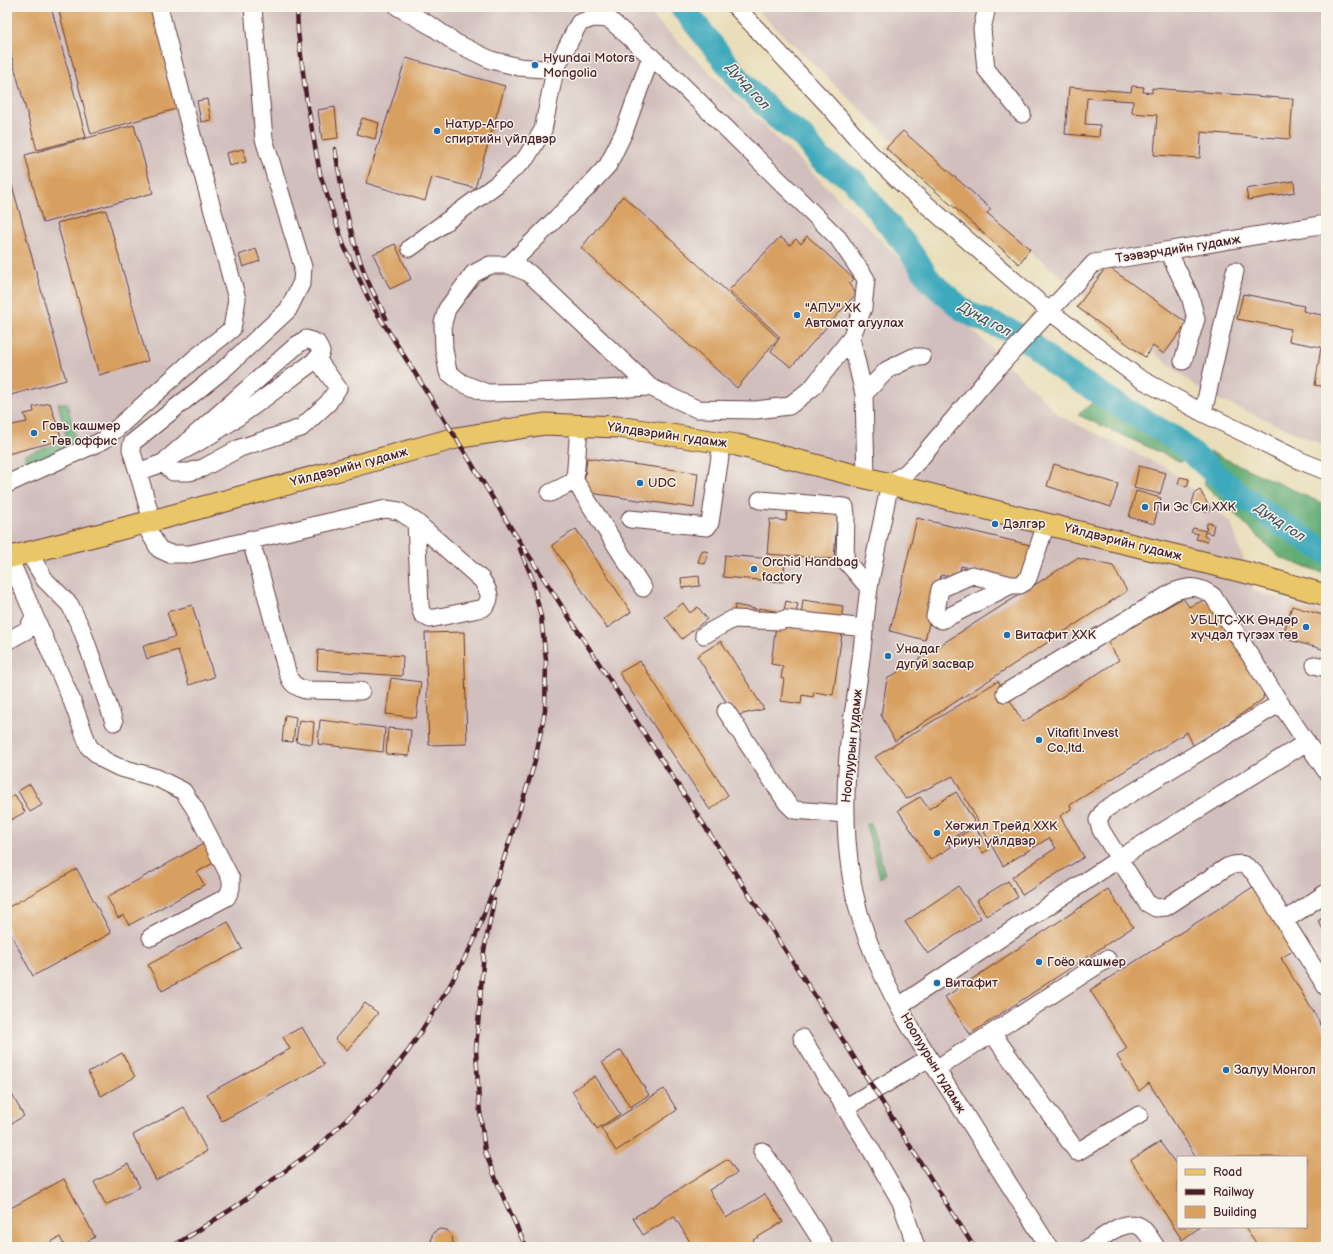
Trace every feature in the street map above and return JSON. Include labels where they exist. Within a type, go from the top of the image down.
[{"type":"main road","name":"Yйлдвэрийн гудамж","points":[[8,558],[148,522],[456,438],[545,424],[618,427],[737,445],[1046,524],[1252,574],[1326,595]]},
{"type":"street","points":[[7,484],[104,440],[194,358],[232,329],[237,299],[159,7]]},
{"type":"street","points":[[253,7],[264,139],[303,267],[302,282],[288,310],[224,369],[132,442],[130,447],[138,472],[148,522],[159,549],[170,554],[190,554],[386,509],[399,511],[416,522],[482,580],[488,591],[490,600],[487,605],[483,608],[430,619],[422,614],[420,606],[416,522]]},
{"type":"street","points":[[398,7],[433,27],[456,43],[491,60],[519,67],[555,70]]},
{"type":"street","points":[[736,7],[828,105],[868,151],[1046,314],[1139,378],[1203,413],[1301,462],[1326,471]]},
{"type":"street","points":[[988,7],[982,29],[986,69],[1022,114]]},
{"type":"street","points":[[410,248],[497,184],[526,158],[543,130],[555,70],[579,23],[593,18],[609,19],[677,80],[838,238],[866,279],[863,308],[851,338],[812,388],[789,406],[756,410],[697,409],[650,387],[529,273],[509,265],[490,265],[473,274],[447,309],[443,323],[444,349],[448,372],[462,383],[487,393],[650,387]]},
{"type":"street","points":[[509,265],[608,165],[624,132],[651,56]]},
{"type":"street","name":"Тээвэрчдийн гудамж","points":[[890,483],[906,473],[918,461],[989,377],[1094,263],[1326,224]]},
{"type":"street","points":[[1168,251],[1190,296],[1196,319],[1183,361]]},
{"type":"street","points":[[1203,413],[1235,271]]},
{"type":"street","points":[[851,338],[864,394],[866,477]]},
{"type":"street","points":[[138,472],[166,460],[189,448],[237,417],[301,371],[317,359],[321,352],[317,343],[306,339],[297,345],[166,460]]},
{"type":"street","points":[[288,354],[301,371]]},
{"type":"street","points":[[864,394],[887,370],[913,357],[922,357]]},
{"type":"street","points":[[166,460],[173,472],[189,472],[203,468],[240,448],[301,428],[328,403],[338,388],[317,359]]},
{"type":"street","points":[[579,426],[575,481],[643,588]]},
{"type":"street","points":[[630,519],[707,527],[710,523],[722,443]]},
{"type":"street","points":[[550,493],[575,481]]},
{"type":"street","name":"Ноолуурын гудамж","points":[[890,483],[869,588],[850,742],[846,814],[848,854],[855,896],[866,934],[882,974],[898,1006],[932,1063],[1049,1247]]},
{"type":"street","points":[[760,500],[844,507],[846,515],[844,560],[869,588]]},
{"type":"street","points":[[1011,585],[1020,585],[1028,578],[1046,524]]},
{"type":"street","points":[[250,539],[258,561],[290,682],[305,690],[361,691]]},
{"type":"street","points":[[29,553],[45,580],[70,605],[82,630],[114,722]]},
{"type":"street","points":[[8,558],[12,580],[34,617],[72,700],[89,747],[104,760],[118,767],[157,778],[183,791],[195,809],[230,879],[231,888],[227,897],[151,937]]},
{"type":"street","points":[[1005,693],[1173,592],[1185,588],[1196,587],[1206,590],[1213,596],[1280,703],[1326,771]]},
{"type":"street","points":[[7,641],[27,630],[34,617]]},
{"type":"street","points":[[704,635],[733,619],[780,621],[785,619],[865,628]]},
{"type":"street","points":[[1280,703],[1104,810],[1098,820],[1102,830],[1147,903],[1156,908],[1166,907],[1227,867],[1236,864],[1247,866],[1255,874],[1326,987]]},
{"type":"street","points":[[726,711],[787,803],[794,810],[846,814]]},
{"type":"street","points":[[898,1006],[1120,858],[1307,742]]},
{"type":"street","points":[[1284,921],[1326,893]]},
{"type":"street","points":[[845,1108],[992,1033],[1107,959]]},
{"type":"street","points":[[992,1033],[1077,1152],[1139,1115]]},
{"type":"street","points":[[802,1038],[870,1148],[900,1202],[916,1247]]},
{"type":"street","points":[[762,1151],[825,1247]]},
{"type":"street","points":[[1089,1247],[1121,1226],[1129,1224],[1135,1224],[1142,1228],[1156,1247]]},
{"type":"shaded area","points":[[7,7],[643,7],[1060,416],[1170,470],[1231,523],[1254,591],[1326,611],[1326,1247],[7,1247]]},
{"type":"shaded area","points":[[754,7],[1326,7],[1326,446],[1204,393],[888,136]]},
{"type":"green space","points":[[1093,402],[1144,425],[1186,454],[1181,462],[1078,415]]},
{"type":"green space","points":[[58,403],[67,403],[76,439],[73,450],[27,463],[24,455],[67,440]]},
{"type":"green space","points":[[1210,452],[1326,505],[1326,547],[1240,484]]},
{"type":"green space","points":[[1203,472],[1231,496],[1326,558],[1326,574],[1280,558],[1205,485]]},
{"type":"green space","points":[[871,823],[885,875],[880,878],[866,825]]},
{"type":"building","points":[[7,7],[51,7],[86,137],[37,150],[7,40]]},
{"type":"building","points":[[58,7],[154,7],[179,108],[91,134]]},
{"type":"building","points":[[517,7],[536,7],[535,12]]},
{"type":"building","name":"Натур-Агро спиртийн үйлдвэр","points":[[406,58],[505,86],[475,188],[432,177],[425,201],[366,183]]},
{"type":"building","points":[[1132,86],[1144,87],[1143,92],[1152,93],[1152,88],[1293,99],[1290,139],[1201,132],[1200,158],[1154,155],[1157,115],[1132,113],[1133,101],[1087,98],[1085,124],[1100,125],[1099,137],[1065,134],[1069,87],[1131,92]]},
{"type":"building","points":[[207,99],[211,120],[201,122],[197,101]]},
{"type":"building","points":[[335,107],[338,138],[322,140],[318,110]]},
{"type":"building","points":[[362,118],[379,123],[375,139],[357,134]]},
{"type":"building","points":[[134,125],[153,193],[43,223],[25,155]]},
{"type":"building","points":[[903,131],[991,209],[987,213],[1030,249],[1019,264],[886,148]]},
{"type":"building","points":[[243,149],[246,162],[229,166],[226,153]]},
{"type":"building","points":[[7,167],[66,380],[7,396]]},
{"type":"building","points":[[1294,181],[1295,192],[1248,200],[1246,189]]},
{"type":"building","points":[[623,196],[778,338],[737,388],[581,248]]},
{"type":"building","points":[[106,210],[148,361],[99,375],[57,223]]},
{"type":"building","name":"\"АПУ\" ХК Автомат агуулах","points":[[807,236],[854,279],[849,284],[856,294],[791,367],[771,351],[780,337],[729,290],[780,237],[790,245],[796,239],[801,244]]},
{"type":"building","points":[[395,244],[411,279],[390,289],[373,254]]},
{"type":"building","points":[[256,249],[260,261],[243,267],[239,255]]},
{"type":"building","points":[[1107,266],[1187,323],[1164,354],[1153,346],[1145,357],[1077,307]]},
{"type":"building","points":[[1243,294],[1304,306],[1303,311],[1326,316],[1326,387],[1315,385],[1321,347],[1289,341],[1291,329],[1237,319]]},
{"type":"building","name":"Говь кашмер - Төв оффис","points":[[50,403],[62,440],[7,454],[7,426],[27,422],[24,414],[34,412],[33,407]]},
{"type":"building","name":"UDC","points":[[587,458],[698,473],[694,508],[583,492]]},
{"type":"building","points":[[1054,464],[1118,484],[1111,507],[1047,486]]},
{"type":"building","points":[[1139,466],[1166,473],[1160,494],[1134,488]]},
{"type":"building","points":[[1180,477],[1189,479],[1187,487],[1178,484]]},
{"type":"building","points":[[1200,490],[1211,510],[1206,512],[1196,510],[1192,503],[1195,493]]},
{"type":"building","name":"Пи Эс Си ХХК","points":[[1136,491],[1161,498],[1154,524],[1129,517]]},
{"type":"building","points":[[788,505],[838,508],[834,559],[767,554],[770,519],[786,521]]},
{"type":"building","points":[[917,518],[1034,546],[1025,582],[961,566],[958,579],[941,575],[925,640],[890,631]]},
{"type":"building","points":[[1207,523],[1214,524],[1212,534],[1205,532],[1204,536],[1208,538],[1207,542],[1196,539],[1198,534],[1191,532],[1193,528],[1206,531]]},
{"type":"building","points":[[576,529],[631,612],[607,628],[552,545]]},
{"type":"building","points":[[702,550],[708,552],[705,564],[698,562]]},
{"type":"building","name":"Orchid Handbag factory","points":[[725,555],[785,560],[783,582],[723,577]]},
{"type":"building","name":"Витафит ХХК","points":[[1077,558],[1113,566],[1127,591],[895,741],[881,715],[887,679]]},
{"type":"building","points":[[699,576],[700,586],[682,588],[681,578]]},
{"type":"building","name":"Vitafit Invest Co.,ltd.","points":[[1183,598],[1189,607],[1204,600],[1213,605],[1264,690],[1263,699],[1194,747],[1187,732],[1070,805],[1071,809],[1060,816],[1084,857],[1022,895],[1012,877],[1056,848],[1049,838],[1003,866],[953,776],[906,799],[875,757],[998,681],[1023,722],[1119,660],[1107,641]]},
{"type":"building","points":[[803,600],[843,606],[841,622],[801,616]]},
{"type":"building","points":[[786,601],[798,604],[795,617],[783,614]]},
{"type":"building","points":[[683,603],[690,613],[698,607],[707,619],[682,639],[665,617]]},
{"type":"building","points":[[192,605],[214,677],[189,685],[178,650],[147,659],[143,646],[175,637],[167,612]]},
{"type":"building","points":[[735,605],[756,609],[755,617],[734,614]]},
{"type":"building","name":"УБЦТС-ХК Өндөр хүчдэл түгээх төв","points":[[1292,606],[1326,616],[1326,650],[1282,638]]},
{"type":"building","points":[[759,608],[780,612],[779,620],[757,617]]},
{"type":"building","points":[[776,625],[842,634],[833,695],[814,692],[813,697],[802,695],[801,704],[781,701],[784,679],[781,678],[783,666],[771,664]]},
{"type":"building","points":[[464,632],[467,744],[429,745],[425,633]]},
{"type":"building","points":[[721,641],[764,709],[735,716],[697,656]]},
{"type":"building","points":[[318,650],[403,656],[402,676],[317,670]]},
{"type":"building","points":[[640,661],[728,795],[710,810],[619,673]]},
{"type":"building","points":[[391,678],[421,682],[416,718],[386,714]]},
{"type":"building","points":[[285,715],[296,717],[293,742],[282,741]]},
{"type":"building","points":[[299,720],[314,722],[312,744],[296,742]]},
{"type":"building","points":[[320,720],[385,728],[383,752],[318,744]]},
{"type":"building","points":[[388,728],[411,730],[409,756],[386,754]]},
{"type":"building","points":[[30,784],[42,805],[30,812],[18,791]]},
{"type":"building","name":"Хөгжил Трейд ХХК Ариун үйлдвэр","points":[[956,792],[976,824],[947,841],[951,847],[930,860],[898,810],[920,797],[929,809]]},
{"type":"building","points":[[15,795],[25,812],[7,822],[7,800]]},
{"type":"building","points":[[975,827],[989,849],[983,853],[973,837],[960,845],[955,839]]},
{"type":"building","points":[[205,843],[215,862],[197,872],[204,885],[129,925],[123,915],[118,918],[107,897]]},
{"type":"building","points":[[77,869],[111,933],[33,976],[7,927],[7,908]]},
{"type":"building","points":[[1008,881],[1018,897],[986,916],[977,900]]},
{"type":"building","name":"Залуу Монгол","points":[[1256,885],[1296,949],[1281,958],[1326,1033],[1326,1247],[1259,1247],[1246,1228],[1307,1228],[1307,1156],[1195,1156],[1149,1083],[1139,1091],[1117,1056],[1127,1048],[1090,990]]},
{"type":"building","points":[[958,886],[981,918],[928,954],[905,922]]},
{"type":"building","name":"Гоёо кашмер","points":[[1108,889],[1133,927],[970,1034],[945,997]]},
{"type":"building","points":[[1326,916],[1326,934],[1318,921]]},
{"type":"building","points":[[228,922],[242,949],[162,991],[148,965]]},
{"type":"building","points":[[365,1003],[378,1013],[347,1050],[335,1039]]},
{"type":"building","points":[[302,1027],[324,1065],[222,1121],[207,1094],[290,1049],[283,1037]]},
{"type":"building","points":[[621,1050],[649,1095],[630,1107],[602,1062]]},
{"type":"building","points":[[122,1053],[135,1077],[101,1096],[88,1072]]},
{"type":"building","points":[[595,1076],[620,1114],[597,1129],[572,1091]]},
{"type":"building","points":[[7,1086],[24,1116],[7,1126]]},
{"type":"building","points":[[664,1089],[677,1110],[616,1151],[601,1128]]},
{"type":"building","points":[[184,1107],[207,1151],[156,1180],[133,1135]]},
{"type":"building","points":[[1160,1142],[1177,1166],[1177,1228],[1199,1228],[1182,1240],[1131,1160]]},
{"type":"building","points":[[728,1159],[737,1173],[709,1190],[726,1218],[765,1194],[783,1222],[753,1240],[758,1247],[681,1247],[690,1242],[674,1216],[643,1235],[633,1218]]},
{"type":"building","points":[[128,1164],[140,1187],[106,1205],[94,1182]]},
{"type":"building","points":[[64,1179],[95,1237],[77,1247],[65,1247],[60,1237],[42,1247],[7,1247],[7,1210]]},
{"type":"building","points":[[440,1229],[447,1230],[452,1236],[453,1242],[451,1247],[432,1246],[432,1235]]},
{"type":"waterway","name":"Дунд гол","points":[[682,7],[743,84],[776,117],[803,137],[820,159],[853,180],[907,247],[931,282],[962,309],[978,318],[1011,331],[1032,344],[1055,365],[1176,439],[1237,493],[1280,523],[1326,552]]},
{"type":"railway","points":[[297,7],[298,32],[306,96],[320,174],[344,246],[370,302],[511,528],[817,999],[974,1247]]},
{"type":"railway","points":[[335,149],[355,246],[366,277],[386,318]]},
{"type":"railway","points":[[172,1247],[238,1205],[318,1147],[376,1091],[409,1050],[445,994],[473,943],[498,877],[534,765],[545,711],[546,660],[541,617],[532,578],[520,549]]},
{"type":"railway","points":[[494,900],[484,951],[476,1049],[479,1103],[485,1152],[526,1247]]},
{"type":"place","name":"Hyundai Motors Mongolia","points":[[535,65]]},
{"type":"place","name":"Натур-Агро спиртийн үйлдвэр","points":[[437,131]]},
{"type":"place","name":"\"АПУ\" ХК Автомат агуулах","points":[[797,315]]},
{"type":"place","name":"Говь кашмер - Төв оффис","points":[[34,433]]},
{"type":"place","name":"UDC","points":[[640,483]]},
{"type":"place","name":"Пи Эс Си ХХК","points":[[1145,507]]},
{"type":"place","name":"Дэлгэр","points":[[995,524]]},
{"type":"place","name":"Orchid Handbag factory","points":[[754,569]]},
{"type":"place","name":"УБЦТС-ХК Өндөр хүчдэл түгээх төв","points":[[1306,627]]},
{"type":"place","name":"Витафит ХХК","points":[[1007,635]]},
{"type":"place","name":"Унадаг дугуй засвар","points":[[888,656]]},
{"type":"place","name":"Vitafit Invest Co.,ltd.","points":[[1039,740]]},
{"type":"place","name":"Хөгжил Трейд ХХК Ариун үйлдвэр","points":[[937,833]]},
{"type":"place","name":"Гоёо кашмер","points":[[1039,962]]},
{"type":"place","name":"Витафит","points":[[937,983]]},
{"type":"place","name":"Залуу Монгол","points":[[1226,1070]]}]
